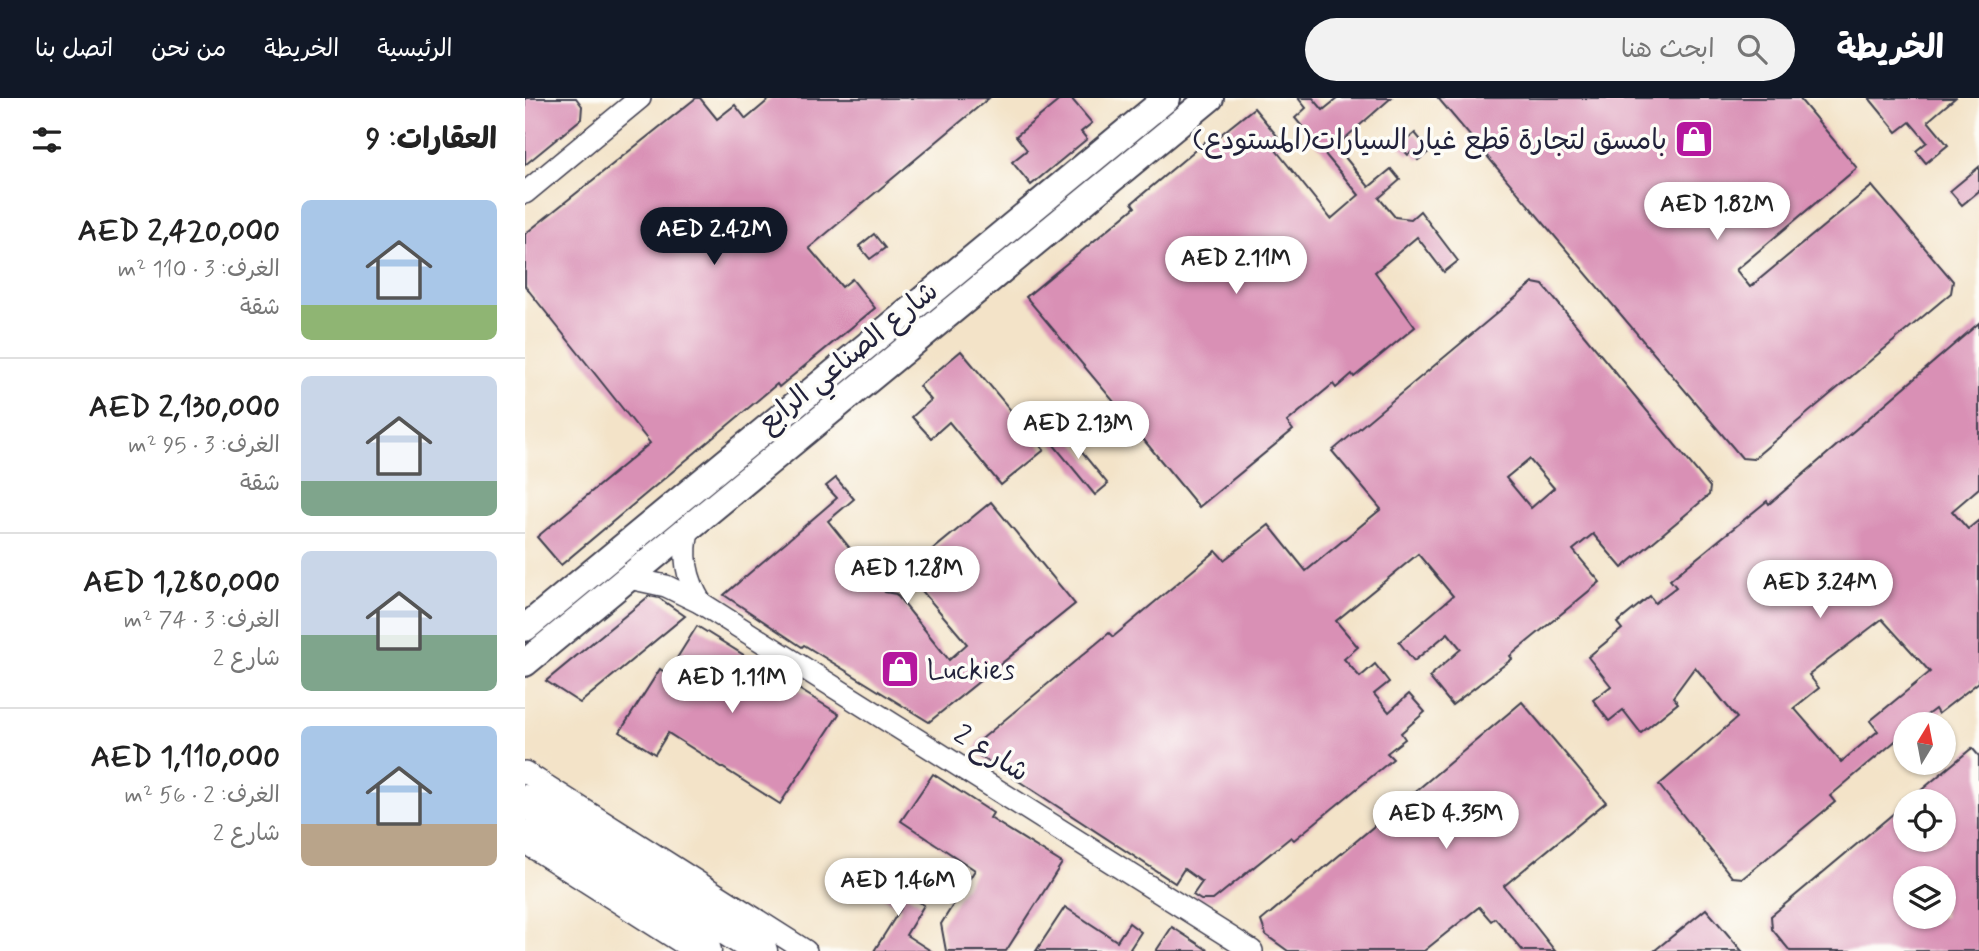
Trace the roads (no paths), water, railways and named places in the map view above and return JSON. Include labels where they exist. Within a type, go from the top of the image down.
[{"type":"highway","points":[[525,801],[761,951]]},
{"type":"highway","points":[[525,836],[705,951]]},
{"type":"main road","name":"شارع الصناعي الرابع","points":[[525,628],[1167,98]]},
{"type":"main road","name":"شارع الصناعي الرابع","points":[[525,663],[1210,98]]},
{"type":"street","points":[[525,193],[640,98]]},
{"type":"street","points":[[689,527],[685,542],[687,574],[701,603]]},
{"type":"street","name":"شارع 2","points":[[629,579],[666,586],[701,603],[1252,951]]},
{"type":"street","points":[[525,772],[806,951]]},
{"type":"place","name":"بامسق لتجارة قطع غيار السيارات(المستودع)","points":[[1694,139]]},
{"type":"place","name":"Luckies","points":[[900,669]]}]
